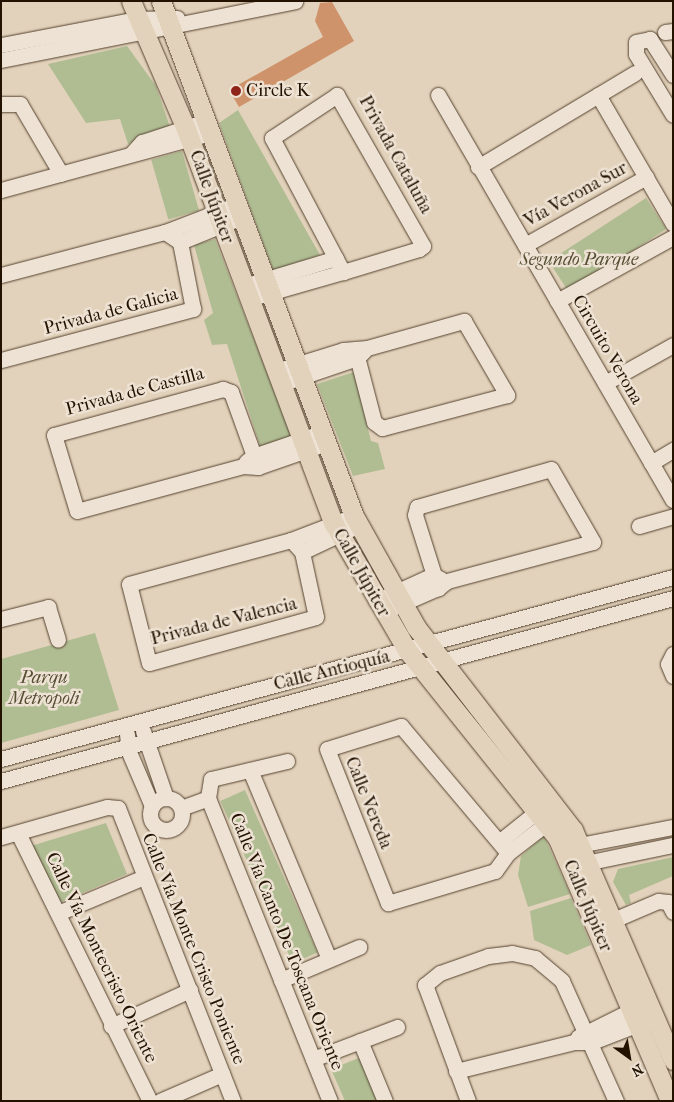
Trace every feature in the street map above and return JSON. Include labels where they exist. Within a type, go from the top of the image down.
[{"type":"main road","name":"Calle Júpiter","points":[[170,16],[322,439],[356,521],[399,597],[429,645],[550,811],[572,846],[606,928],[634,1018],[670,1101]]},
{"type":"main road","name":"Calle Júpiter","points":[[137,18],[188,134],[302,445],[336,529],[379,606],[407,650],[550,811]]},
{"type":"main road","name":"Calle Júpiter","points":[[606,928],[651,1010],[673,1060]]},
{"type":"street","points":[[1,45],[137,18],[170,16],[295,1]]},
{"type":"street","points":[[1,60],[137,18]]},
{"type":"street","points":[[673,75],[653,42],[638,40],[636,54],[673,115]]},
{"type":"street","points":[[478,167],[636,72]]},
{"type":"street","name":"Privada Cataluña","points":[[246,292],[343,272],[423,246],[337,94],[272,138],[343,272]]},
{"type":"street","name":"Circuito Verona","points":[[438,95],[478,167],[673,500]]},
{"type":"street","points":[[598,95],[673,224]]},
{"type":"street","points":[[1,104],[20,104],[61,174]]},
{"type":"street","points":[[1,190],[132,154],[142,142],[188,134],[209,127]]},
{"type":"street","name":"Vía Verona Sur","points":[[525,245],[646,177]]},
{"type":"street","points":[[1,275],[219,218],[240,210]]},
{"type":"street","points":[[165,232],[180,242],[219,218]]},
{"type":"street","points":[[557,301],[673,237]]},
{"type":"street","name":"Privada de Galicia","points":[[1,360],[193,309],[180,242]]},
{"type":"street","name":"Privada Cataluña","points":[[268,286],[336,258]]},
{"type":"street","points":[[278,378],[360,352],[464,321],[508,395],[382,428],[374,422],[360,352]]},
{"type":"street","points":[[605,383],[673,345]]},
{"type":"street","name":"Privada de Castilla","points":[[251,463],[231,392],[224,389],[54,434],[77,512],[251,463],[322,439]]},
{"type":"street","points":[[651,463],[673,450]]},
{"type":"street","points":[[379,606],[439,582],[593,542],[551,469],[417,507],[415,515],[439,582]]},
{"type":"street","points":[[639,526],[673,516]]},
{"type":"street","points":[[336,529],[302,552],[291,540],[336,529],[356,521]]},
{"type":"street","name":"Privada de Valencia","points":[[291,540],[129,584],[149,663],[315,618],[302,552]]},
{"type":"street","points":[[668,579],[671,599]]},
{"type":"street","name":"Calle Antioquía","points":[[1,759],[126,722],[429,645],[668,579]]},
{"type":"street","name":"Calle Antioquía","points":[[1,781],[128,743],[443,662],[671,599]]},
{"type":"street","points":[[1,620],[48,607],[58,640]]},
{"type":"street","points":[[673,654],[668,664],[673,676]]},
{"type":"street","points":[[141,718],[144,739],[166,798],[181,808]]},
{"type":"street","points":[[126,722],[128,743],[151,813],[160,829],[174,828],[182,818],[181,808]]},
{"type":"street","name":"Calle Vereda","points":[[504,847],[401,726],[327,749],[388,903],[492,873],[504,847],[550,811]]},
{"type":"street","points":[[181,808],[208,798],[209,781],[215,778],[286,761]]},
{"type":"street","points":[[250,770],[329,959]]},
{"type":"street","points":[[125,828],[151,813],[166,798]]},
{"type":"street","name":"Calle Vía Canto De Toscana Oriente","points":[[208,798],[330,1101]]},
{"type":"street","name":"Calle Vía Monte Cristo Poniente","points":[[18,832],[107,807],[120,811],[144,878],[233,1101]]},
{"type":"street","points":[[572,846],[673,827]]},
{"type":"street","points":[[1,837],[18,832]]},
{"type":"street","name":"Calle Vía Montecristo Oriente","points":[[18,832],[111,1026],[150,1101]]},
{"type":"street","points":[[579,864],[673,845]]},
{"type":"street","points":[[58,913],[144,878]]},
{"type":"street","points":[[606,928],[672,910]]},
{"type":"street","points":[[281,980],[359,947]]},
{"type":"street","points":[[468,1101],[425,985],[432,976],[488,956],[520,955],[550,967],[589,1036],[616,1101]]},
{"type":"street","points":[[111,1026],[190,990]]},
{"type":"street","points":[[456,1071],[574,1042],[651,1010]]},
{"type":"street","points":[[313,1059],[397,1027]]},
{"type":"street","points":[[360,1041],[385,1101]]},
{"type":"street","points":[[160,1101],[222,1074]]},
{"type":"green space","points":[[127,46],[156,86],[170,127],[128,144],[120,119],[86,123],[48,64]]},
{"type":"green space","points":[[238,110],[320,255],[273,270],[219,123]]},
{"type":"green space","points":[[182,151],[199,211],[168,219],[151,160]]},
{"type":"green space","name":"Segundo Parque","points":[[646,198],[666,229],[569,292],[549,261]]},
{"type":"green space","points":[[215,239],[292,438],[260,446],[227,344],[212,345],[204,320],[213,313],[194,245]]},
{"type":"green space","points":[[354,372],[371,441],[378,443],[385,469],[353,476],[317,384]]},
{"type":"green space","name":"Parqu Metropoli","points":[[95,633],[119,710],[1,743],[1,659]]},
{"type":"green space","points":[[245,790],[317,953],[293,964],[220,801]]},
{"type":"green space","points":[[106,823],[127,874],[61,902],[31,846]]},
{"type":"green space","points":[[544,836],[570,894],[528,907],[518,875],[521,856]]},
{"type":"green space","points":[[673,857],[673,876],[629,895],[631,903],[626,905],[613,882],[618,869]]},
{"type":"green space","points":[[571,898],[591,945],[567,955],[534,940],[530,911]]},
{"type":"green space","points":[[359,1058],[378,1101],[345,1101],[331,1069]]},
{"type":"building","points":[[332,2],[354,41],[239,107],[229,90],[323,37],[315,21],[320,3]]},
{"type":"place","name":"Circle K","points":[[236,91]]}]
